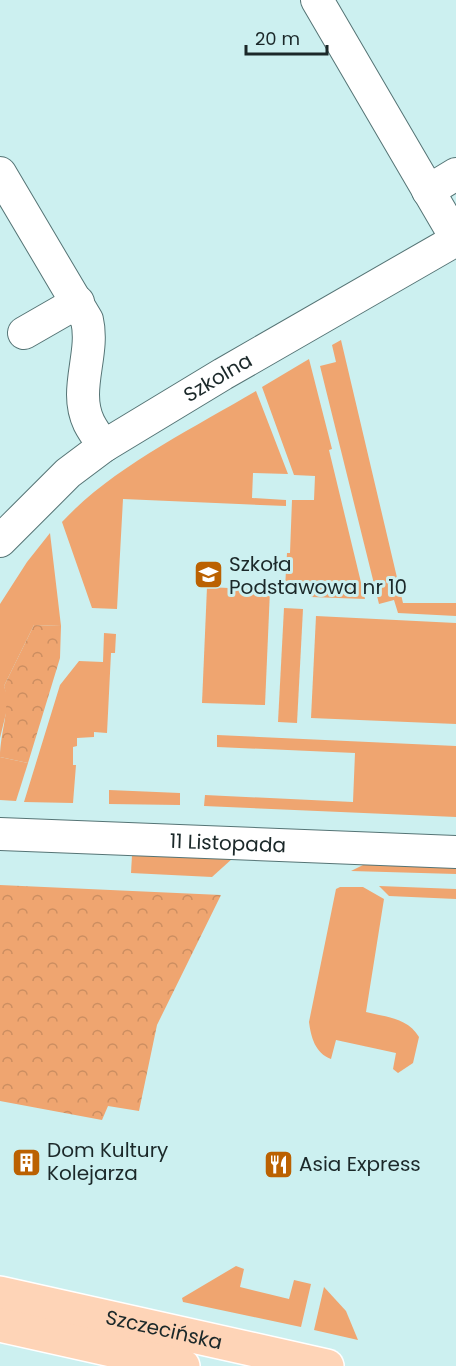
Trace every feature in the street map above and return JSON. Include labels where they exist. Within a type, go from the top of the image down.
[{"type":"main road","name":"Szczecińska","points":[[0,1293],[327,1366]]},
{"type":"main road","name":"Szczecińska","points":[[0,1325],[144,1362],[183,1366]]},
{"type":"street","points":[[317,0],[456,239]]},
{"type":"street","points":[[0,173],[78,302],[90,333],[83,389],[84,407],[88,422],[104,447]]},
{"type":"street","points":[[428,191],[456,174]]},
{"type":"street","name":"Szkolna","points":[[0,541],[68,473],[104,447],[223,374],[456,239]]},
{"type":"street","points":[[24,333],[78,302]]},
{"type":"street","name":"11 Listopada","points":[[0,834],[456,852]]},
{"type":"green space","points":[[341,340],[403,603],[456,603],[456,616],[398,613],[394,600],[379,604],[320,366],[336,362],[332,345]]},
{"type":"green space","points":[[309,359],[332,449],[329,450],[365,599],[311,597],[311,589],[285,588],[287,553],[290,553],[292,500],[314,500],[315,476],[294,475],[262,387]]},
{"type":"green space","points":[[256,391],[288,474],[253,473],[252,498],[286,500],[286,506],[123,499],[117,609],[92,608],[62,522],[82,502],[129,466]]},
{"type":"green space","points":[[50,533],[61,626],[34,625],[4,686],[9,701],[0,738],[0,604],[27,562]]},
{"type":"green space","points":[[207,587],[270,590],[265,705],[202,703]]},
{"type":"green space","points":[[284,608],[303,609],[297,723],[278,722]]},
{"type":"green space","points":[[316,616],[456,623],[456,724],[311,718]]},
{"type":"green space","points":[[34,625],[61,626],[60,658],[28,763],[0,757],[0,748],[6,712],[4,686]]},
{"type":"green space","points":[[104,633],[116,634],[115,653],[111,653],[107,733],[94,732],[94,737],[77,738],[77,746],[73,747],[73,765],[76,765],[73,803],[24,802],[60,685],[79,661],[103,662]]},
{"type":"green space","points":[[217,735],[456,746],[456,817],[204,806],[205,795],[353,802],[355,753],[217,747]]},
{"type":"green space","points":[[0,757],[28,763],[16,801],[0,800]]},
{"type":"green space","points":[[109,790],[180,793],[180,805],[109,804]]},
{"type":"green space","points":[[132,855],[233,858],[212,877],[131,873]]},
{"type":"green space","points":[[367,863],[456,867],[456,874],[351,871]]},
{"type":"green space","points":[[0,885],[221,895],[157,1025],[139,1111],[108,1106],[102,1120],[0,1101]]},
{"type":"green space","points":[[379,886],[456,889],[456,899],[389,896]]},
{"type":"green space","points":[[363,887],[384,899],[366,1012],[403,1022],[419,1037],[413,1063],[398,1073],[393,1069],[396,1053],[336,1040],[331,1059],[321,1053],[313,1039],[309,1022],[336,889]]},
{"type":"green space","points":[[236,1266],[244,1269],[240,1287],[289,1299],[294,1280],[311,1284],[301,1327],[183,1302],[182,1298]]},
{"type":"green space","points":[[324,1287],[346,1311],[358,1340],[314,1330]]},
{"type":"place","name":"Szkoła Podstawowa nr 10","points":[[208,575]]},
{"type":"place","name":"Dom Kultury Kolejarza","points":[[26,1162]]},
{"type":"place","name":"Asia Express","points":[[278,1164]]}]
